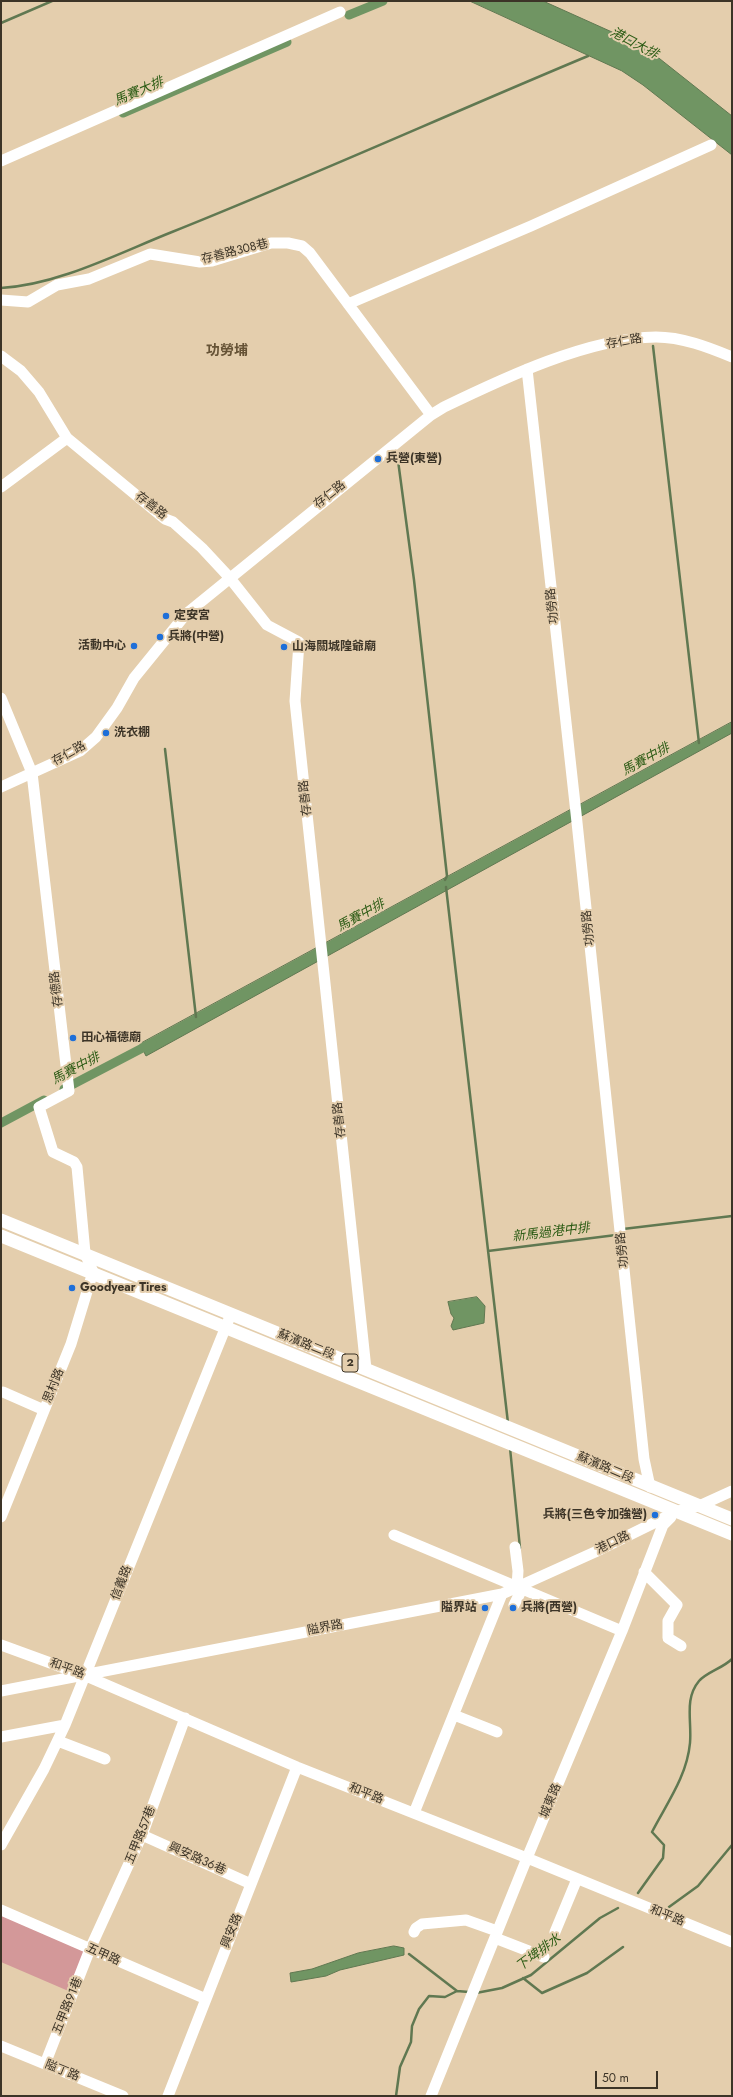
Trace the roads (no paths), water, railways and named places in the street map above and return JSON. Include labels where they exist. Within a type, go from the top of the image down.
[{"type":"main road","name":"蘇濱路二段","points":[[1,1220],[85,1253],[699,1506]]},
{"type":"main road","name":"蘇濱路二段","points":[[1,1236],[93,1272],[226,1328],[678,1511]]},
{"type":"main road","name":"2","points":[[699,1506],[732,1519]]},
{"type":"main road","name":"2","points":[[678,1511],[732,1534]]},
{"type":"street","points":[[1,161],[340,12]]},
{"type":"street","points":[[348,304],[532,226],[711,145]]},
{"type":"street","name":"存善路308巷","points":[[1,300],[28,302],[58,285],[89,279],[150,254],[200,262],[212,261],[271,243],[288,243],[302,246],[310,253],[431,415]]},
{"type":"street","name":"存仁路","points":[[1,787],[80,751],[96,737],[117,708],[134,678],[186,614],[229,577],[250,562],[431,415],[459,400],[527,369],[591,348],[635,339],[650,338],[694,343],[732,357]]},
{"type":"street","name":"存善路","points":[[1,356],[21,371],[39,392],[67,438],[164,520],[173,522],[202,548],[229,577],[266,624],[299,642],[295,701],[366,1369]]},
{"type":"street","name":"功勞路","points":[[527,369],[587,908],[644,1459],[650,1487]]},
{"type":"street","points":[[1,487],[67,438]]},
{"type":"street","name":"存德路","points":[[1,698],[32,773],[69,1091],[40,1107],[53,1152],[74,1162],[77,1167],[85,1253]]},
{"type":"street","points":[[85,1253],[93,1272]]},
{"type":"street","name":"思村路","points":[[2,1513],[71,1344],[93,1272]]},
{"type":"street","name":"信義路","points":[[1,1845],[58,1741],[65,1725],[231,1314]]},
{"type":"street","points":[[4,1392],[44,1410]]},
{"type":"street","name":"港口路","points":[[520,1588],[678,1511],[699,1506],[732,1491]]},
{"type":"street","name":"城東路","points":[[431,2096],[527,1858],[622,1631],[662,1525],[678,1511]]},
{"type":"street","points":[[394,1535],[622,1631]]},
{"type":"street","points":[[514,1606],[520,1588],[515,1547]]},
{"type":"street","points":[[644,1572],[677,1605],[668,1621],[668,1638],[681,1646]]},
{"type":"street","name":"隘界路","points":[[1,1691],[86,1676],[175,1656],[502,1594],[520,1588]]},
{"type":"street","points":[[414,1813],[502,1594]]},
{"type":"street","name":"和平路","points":[[1,1646],[86,1676],[297,1767],[527,1858],[577,1880],[732,1942]]},
{"type":"street","points":[[454,1715],[497,1732]]},
{"type":"street","name":"五甲路57巷","points":[[90,1949],[142,1835],[185,1718]]},
{"type":"street","points":[[1,1737],[65,1725]]},
{"type":"street","points":[[58,1741],[105,1759]]},
{"type":"street","name":"興安路","points":[[168,2096],[297,1767]]},
{"type":"street","name":"興安路36巷","points":[[142,1835],[251,1884]]},
{"type":"street","points":[[554,1932],[577,1880]]},
{"type":"street","name":"五甲路","points":[[1,1910],[206,1999]]},
{"type":"street","points":[[414,1932],[416,1928],[422,1924],[466,1920],[544,1957]]},
{"type":"street","name":"五甲路91巷","points":[[44,2064],[90,1949]]},
{"type":"street","name":"隘丁路","points":[[1,2046],[123,2096]]},
{"type":"water","name":"港口大排","points":[[470,1],[543,1],[632,41],[655,55],[732,116],[732,155],[643,85],[622,71]]},
{"type":"water","points":[[732,722],[732,733],[146,1056],[140,1044]]},
{"type":"water","points":[[477,1297],[485,1306],[484,1323],[453,1330],[451,1326],[454,1318],[451,1314],[448,1302]]},
{"type":"water","points":[[394,1946],[404,1948],[404,1955],[340,1970],[326,1976],[291,1982],[290,1973],[312,1969],[358,1953]]},
{"type":"waterway","points":[[1,23],[52,1]]},
{"type":"waterway","name":"馬賽大排","points":[[349,15],[383,1]]},
{"type":"waterway","name":"馬賽大排","points":[[123,113],[287,42]]},
{"type":"waterway","points":[[1,288],[23,286],[44,281],[88,267],[277,189],[588,56]]},
{"type":"waterway","points":[[653,346],[699,743]]},
{"type":"waterway","points":[[397,453],[414,580],[447,876],[445,880]]},
{"type":"waterway","points":[[165,749],[196,1017]]},
{"type":"waterway","points":[[446,887],[508,1423]]},
{"type":"waterway","name":"馬賽中排","points":[[64,1089],[152,1043]]},
{"type":"waterway","name":"馬賽中排","points":[[1,1123],[44,1100]]},
{"type":"waterway","name":"新馬過港中排","points":[[623,1229],[732,1216]]},
{"type":"waterway","name":"新馬過港中排","points":[[488,1251],[616,1235]]},
{"type":"waterway","points":[[510,1448],[520,1548]]},
{"type":"waterway","name":"下埤排水","points":[[638,1893],[663,1858],[664,1845],[652,1832],[676,1789],[685,1767],[690,1743],[690,1703],[694,1688],[702,1678],[732,1659]]},
{"type":"waterway","points":[[669,1907],[698,1886],[732,1845]]},
{"type":"waterway","name":"下埤排水","points":[[476,1993],[502,1988],[531,1975],[600,1918],[618,1908]]},
{"type":"waterway","points":[[523,1978],[542,1993],[587,1973],[623,1947]]},
{"type":"waterway","points":[[409,1954],[457,1991]]},
{"type":"waterway","name":"下埤排水","points":[[396,2096],[400,2067],[411,2042],[412,2026],[419,2009],[429,1996],[445,1997],[457,1991],[469,1992]]},
{"type":"place","name":"兵營(東營)","points":[[378,459]]},
{"type":"place","name":"定安宮","points":[[166,616]]},
{"type":"place","name":"兵將(中營)","points":[[160,637]]},
{"type":"place","name":"活動中心","points":[[134,646]]},
{"type":"place","name":"山海關城隍爺廟","points":[[284,647]]},
{"type":"place","name":"洗衣棚","points":[[106,733]]},
{"type":"place","name":"田心福德廟","points":[[73,1038]]},
{"type":"place","name":"Goodyear Tires","points":[[72,1288]]},
{"type":"place","name":"兵將(三色令加強營)","points":[[655,1515]]},
{"type":"place","name":"隘界站","points":[[485,1608]]},
{"type":"place","name":"兵將(西營)","points":[[513,1608]]},
{"type":"district","name":"功勞埔","points":[[227,352]]}]
